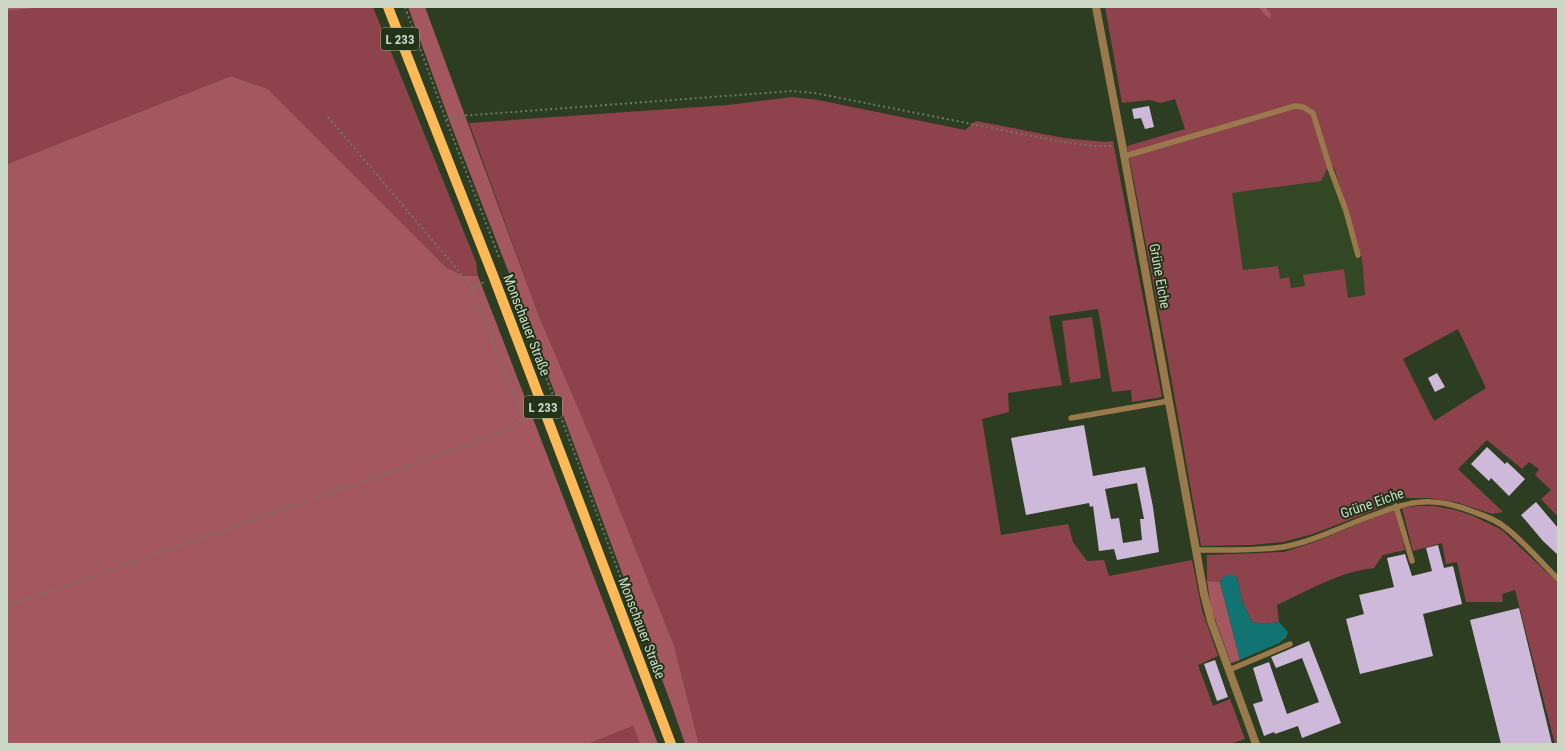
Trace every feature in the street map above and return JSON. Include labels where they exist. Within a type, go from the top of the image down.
[{"type":"main road","name":"Monschauer Straße","points":[[388,7],[500,293],[671,744]]},
{"type":"street","name":"Grüne Eiche","points":[[1096,7],[1204,594],[1211,621],[1256,744]]},
{"type":"lane","points":[[1124,156],[1295,106],[1303,107],[1313,113],[1330,168],[1346,211],[1358,255]]},
{"type":"lane","points":[[1071,418],[1169,402]]},
{"type":"lane","name":"Grüne Eiche","points":[[1196,550],[1251,550],[1284,547],[1314,538],[1396,506],[1422,501],[1437,501],[1458,506],[1489,518],[1506,528],[1558,579]]},
{"type":"lane","points":[[1396,506],[1412,561]]},
{"type":"lane","points":[[1229,670],[1290,644]]},
{"type":"path","points":[[406,7],[446,120],[500,260]]},
{"type":"path","points":[[446,120],[460,116],[792,91],[815,93],[1063,142],[1110,147],[1122,144]]},
{"type":"path","points":[[7,606],[510,428],[520,420],[521,412],[473,292],[473,288],[328,117]]},
{"type":"path","points":[[506,275],[518,302],[628,597]]},
{"type":"shaded area","points":[[7,7],[46,7],[7,11]]},
{"type":"shaded area","points":[[46,7],[373,7],[476,262],[478,276],[463,276],[446,267],[268,89],[231,76],[7,164],[7,11]]},
{"type":"shaded area","points":[[408,7],[425,7],[539,316],[596,450],[674,645],[699,744],[685,744],[527,319],[451,125]]},
{"type":"shaded area","points":[[1105,7],[1259,7],[1262,12],[1271,14],[1266,7],[1558,7],[1558,517],[1541,499],[1551,490],[1535,475],[1539,469],[1529,462],[1522,469],[1487,440],[1458,469],[1503,512],[1492,514],[1456,502],[1429,498],[1406,498],[1313,534],[1283,542],[1251,545],[1201,546],[1167,355],[1127,146],[1185,129],[1175,99],[1161,103],[1150,100],[1122,103]],"holes":[[[1334,167],[1362,259],[1365,295],[1348,298],[1344,269],[1303,275],[1305,286],[1291,288],[1289,277],[1280,279],[1278,266],[1243,270],[1232,193],[1321,181],[1327,169]],[[1458,329],[1486,388],[1434,421],[1403,359]]]},
{"type":"shaded area","points":[[1259,7],[1266,7],[1271,14],[1270,19],[1262,12]]},
{"type":"shaded area","points":[[231,76],[268,89],[446,267],[463,276],[478,276],[658,744],[640,744],[633,726],[588,744],[7,744],[7,164]]},
{"type":"shaded area","points":[[792,97],[818,100],[965,130],[976,121],[1064,138],[1105,142],[1113,141],[1162,397],[1132,402],[1131,390],[1112,392],[1098,309],[1049,316],[1062,385],[1008,393],[1009,412],[982,419],[1001,535],[1068,524],[1073,542],[1087,561],[1104,560],[1109,576],[1192,560],[1202,610],[1218,656],[1198,665],[1213,706],[1230,699],[1245,739],[1230,744],[699,744],[674,645],[596,450],[539,316],[469,123],[728,105]]},
{"type":"shaded area","points":[[1334,167],[1362,259],[1365,295],[1348,298],[1344,270],[1304,275],[1305,286],[1291,288],[1280,279],[1278,266],[1243,270],[1232,193],[1321,181],[1327,169]]},
{"type":"shaded area","points":[[1092,317],[1101,378],[1070,383],[1062,321]]},
{"type":"shaded area","points":[[1434,506],[1455,510],[1471,515],[1502,530],[1558,583],[1558,744],[1555,744],[1515,590],[1502,594],[1503,602],[1466,602],[1457,562],[1446,564],[1442,543],[1413,551],[1402,508]]},
{"type":"shaded area","points":[[1395,509],[1405,550],[1383,555],[1374,568],[1349,573],[1277,605],[1279,622],[1265,624],[1252,622],[1242,601],[1237,577],[1227,576],[1220,582],[1207,581],[1207,555],[1284,552],[1315,542]]},
{"type":"shaded area","points":[[1207,581],[1220,582],[1240,660],[1231,663],[1211,608]]},
{"type":"shaded area","points":[[633,726],[640,744],[588,744]]},
{"type":"water","points":[[1229,574],[1237,577],[1242,601],[1252,622],[1265,624],[1279,622],[1288,632],[1286,638],[1279,643],[1240,660],[1220,582],[1223,577]]},
{"type":"building","points":[[1149,106],[1154,127],[1145,129],[1141,118],[1134,119],[1132,109]]},
{"type":"building","points":[[1437,373],[1445,387],[1435,392],[1428,378]]},
{"type":"building","points":[[1084,425],[1093,476],[1145,467],[1153,507],[1159,552],[1117,560],[1114,549],[1099,551],[1093,506],[1090,507],[1089,503],[1026,515],[1011,438]],"holes":[[[1137,483],[1144,519],[1140,519],[1142,540],[1123,543],[1119,518],[1111,519],[1105,489]]]},
{"type":"building","points":[[1487,447],[1505,464],[1507,462],[1525,479],[1509,496],[1491,478],[1489,481],[1471,464]]},
{"type":"building","points":[[1536,502],[1558,528],[1558,555],[1543,541],[1521,515]]},
{"type":"building","points":[[1438,545],[1444,568],[1453,566],[1462,604],[1423,614],[1433,656],[1360,674],[1346,619],[1364,614],[1359,595],[1394,587],[1387,558],[1405,554],[1412,576],[1432,571],[1426,548]]},
{"type":"building","points":[[1519,608],[1552,744],[1501,744],[1470,620]]},
{"type":"building","points":[[1309,641],[1341,723],[1302,738],[1298,726],[1264,736],[1253,704],[1263,701],[1253,668],[1269,662],[1287,714],[1319,702],[1302,658],[1276,668],[1271,657]]},
{"type":"building","points":[[1215,660],[1228,697],[1217,701],[1204,664]]}]
